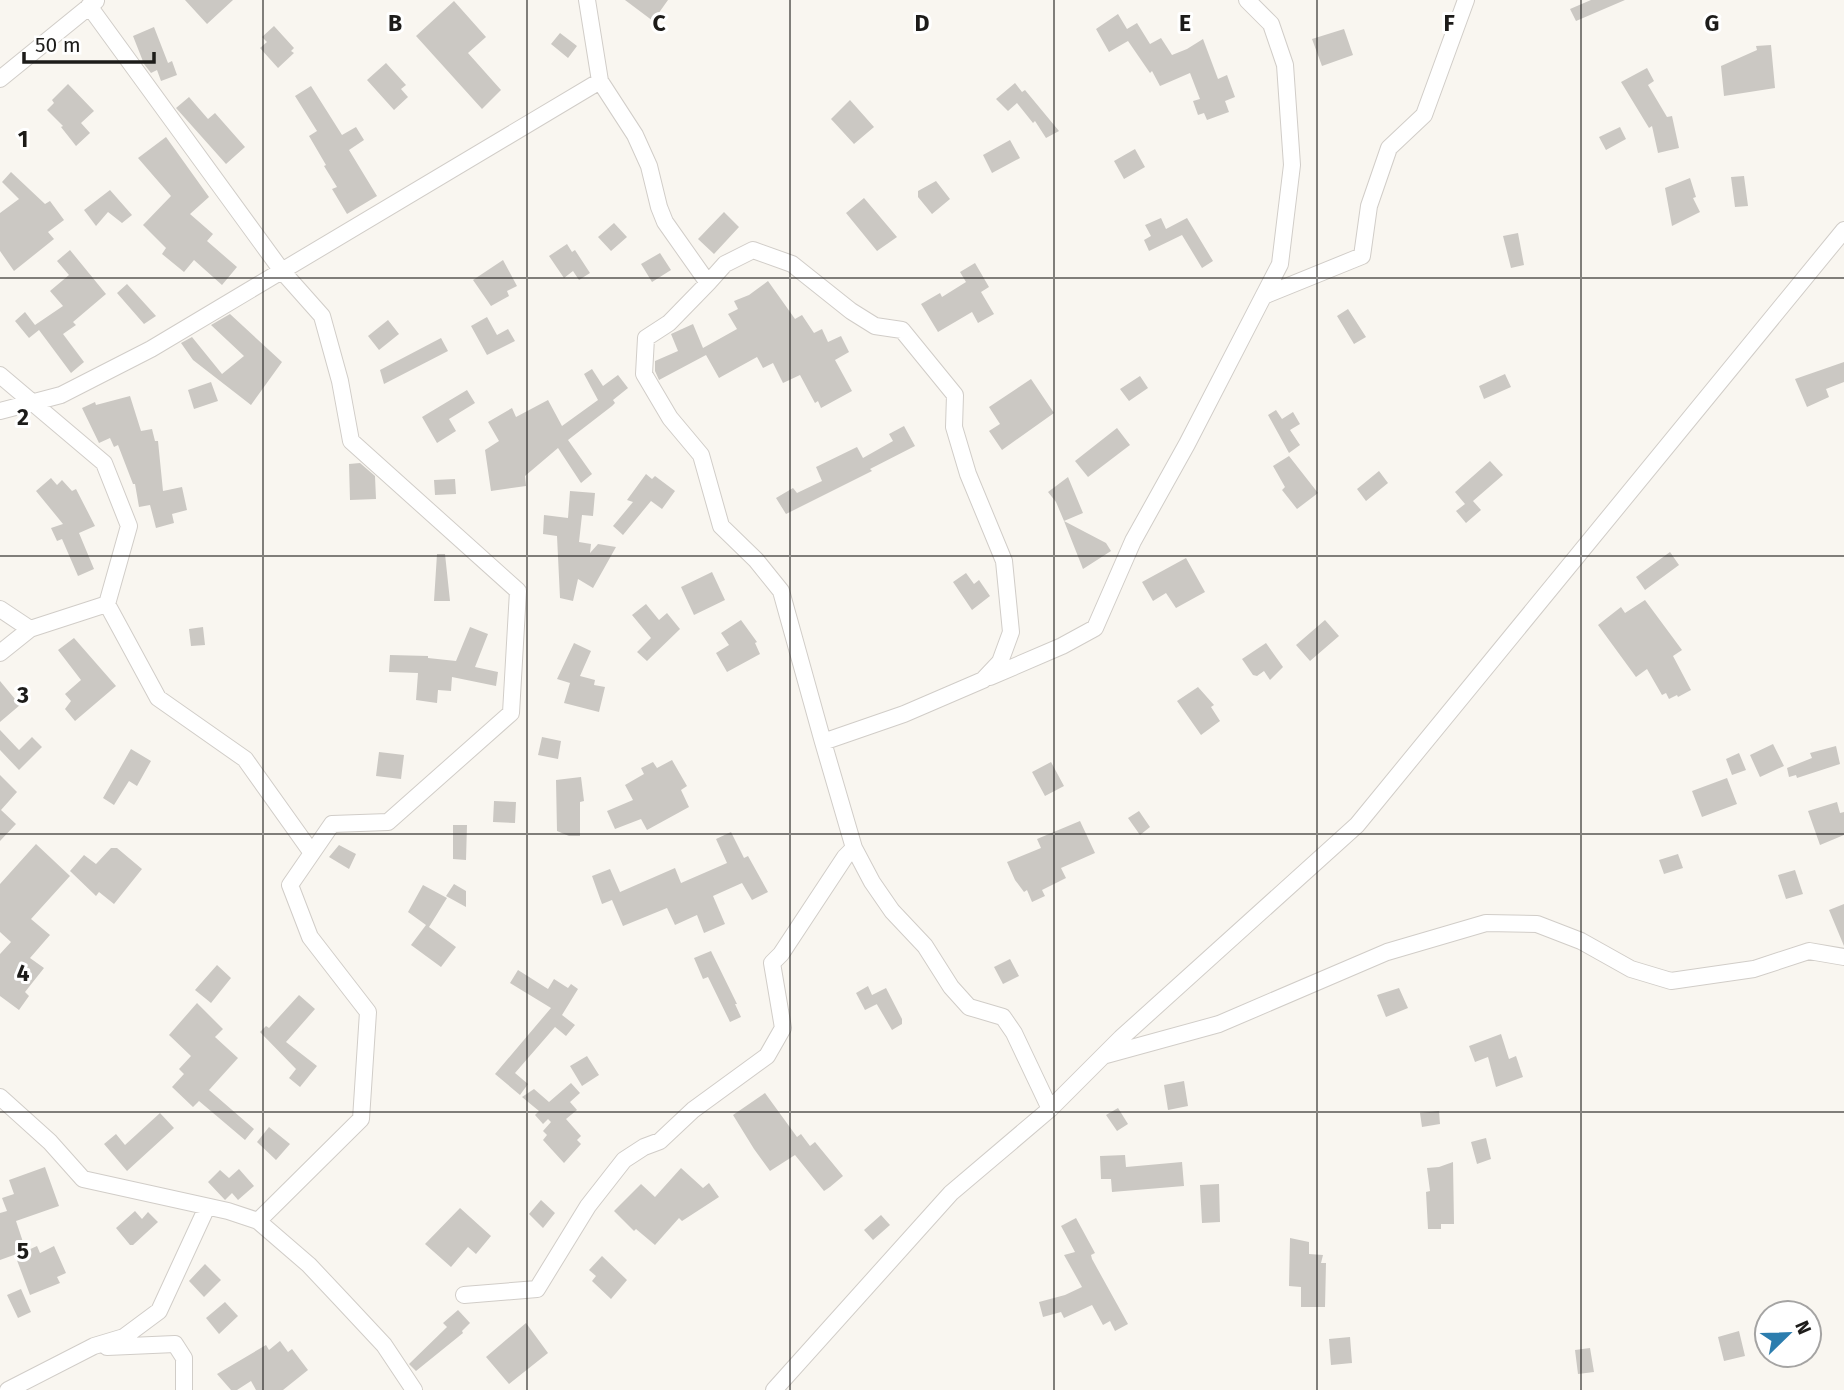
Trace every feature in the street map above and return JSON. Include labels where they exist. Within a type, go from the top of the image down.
[{"type":"street","points":[[587,0],[600,81],[649,166],[665,222],[708,283]]},
{"type":"street","points":[[824,742],[904,714],[1062,646],[1095,628],[1133,541],[1266,295],[1280,264],[1292,165],[1285,65],[1271,24],[1247,0]]},
{"type":"street","points":[[1266,295],[1362,256],[1369,206],[1389,148],[1424,115],[1466,0]]},
{"type":"street","points":[[0,79],[93,3],[282,271],[322,316],[340,381],[351,441],[518,591],[511,713],[388,822],[332,824],[290,885],[310,937],[368,1012],[361,1119],[258,1221]]},
{"type":"street","points":[[0,411],[61,395],[151,349],[600,81]]},
{"type":"street","points":[[774,1390],[951,1193],[1050,1109],[1101,1056],[1357,825],[1844,230]]},
{"type":"street","points":[[983,680],[1000,662],[1011,632],[1011,612],[1004,561],[968,474],[954,427],[955,395],[902,330],[875,326],[851,311],[792,264],[753,250],[725,264],[669,323],[646,338],[644,374],[670,418],[701,455],[721,526],[756,560],[781,591],[854,848],[872,882],[969,1007],[1003,1017],[1050,1109]]},
{"type":"street","points":[[0,375],[104,463],[129,526],[107,604],[158,698],[245,759],[312,853]]},
{"type":"street","points":[[0,653],[30,629],[107,604]]},
{"type":"street","points":[[0,609],[30,629]]},
{"type":"street","points":[[464,1295],[537,1289],[588,1206],[624,1160],[660,1140],[693,1110],[767,1056],[783,1028],[772,964],[845,857],[854,848]]},
{"type":"street","points":[[1101,1056],[1219,1024],[1388,952],[1486,923],[1537,924],[1581,941],[1631,969],[1671,981],[1754,969],[1809,951],[1844,957]]},
{"type":"street","points":[[1,1099],[50,1142],[83,1179],[228,1211],[258,1221],[309,1265],[384,1345],[414,1390]]},
{"type":"street","points":[[8,1390],[94,1346],[124,1337],[159,1311],[207,1208]]},
{"type":"street","points":[[94,1346],[128,1348],[175,1344],[184,1359],[184,1390]]},
{"type":"building","points":[[185,0],[233,0],[207,24]]},
{"type":"building","points":[[625,0],[668,0],[653,21]]},
{"type":"building","points":[[1591,0],[1625,0],[1576,21],[1570,9]]},
{"type":"building","points":[[454,1],[486,37],[468,53],[501,90],[482,109],[416,36]]},
{"type":"building","points":[[1118,14],[1127,29],[1137,23],[1150,44],[1161,38],[1172,55],[1203,39],[1218,79],[1227,75],[1235,97],[1225,101],[1229,112],[1207,120],[1204,113],[1198,115],[1193,101],[1200,99],[1190,73],[1160,86],[1152,71],[1150,73],[1128,41],[1109,52],[1096,29]]},
{"type":"building","points":[[274,26],[294,48],[291,51],[294,53],[278,68],[260,48],[267,42],[262,37]]},
{"type":"building","points":[[154,27],[168,63],[172,61],[177,75],[161,81],[157,70],[151,73],[144,64],[133,36]]},
{"type":"building","points":[[1344,29],[1353,55],[1322,66],[1312,39]]},
{"type":"building","points":[[560,33],[577,46],[568,58],[551,44]]},
{"type":"building","points":[[1771,45],[1775,88],[1724,96],[1721,66],[1757,50],[1756,46]]},
{"type":"building","points":[[386,63],[406,85],[401,89],[408,97],[394,110],[367,80]]},
{"type":"building","points":[[1647,68],[1654,81],[1648,85],[1667,117],[1672,116],[1679,148],[1658,153],[1652,126],[1649,128],[1621,82]]},
{"type":"building","points":[[1015,83],[1022,92],[1025,90],[1059,131],[1046,138],[1035,121],[1033,123],[1017,103],[1008,111],[996,99]]},
{"type":"building","points":[[68,84],[94,111],[81,123],[90,133],[76,146],[61,127],[63,126],[47,110],[54,103],[52,100]]},
{"type":"building","points":[[311,86],[342,135],[356,127],[364,140],[349,150],[377,196],[347,214],[332,189],[337,187],[309,136],[317,131],[295,96]]},
{"type":"building","points":[[189,97],[208,119],[215,113],[245,147],[226,164],[176,108]]},
{"type":"building","points":[[850,100],[874,127],[854,144],[831,119]]},
{"type":"building","points":[[1620,127],[1626,139],[1606,150],[1599,137]]},
{"type":"building","points":[[166,137],[209,197],[190,214],[213,234],[207,241],[237,267],[222,285],[194,260],[184,272],[162,254],[166,248],[143,225],[171,196],[138,158]]},
{"type":"building","points":[[1010,140],[1020,158],[992,173],[983,155]]},
{"type":"building","points":[[1135,149],[1145,167],[1124,179],[1114,161]]},
{"type":"building","points":[[11,172],[45,204],[50,201],[64,220],[48,232],[54,239],[14,271],[0,251],[0,213],[19,199],[2,182]]},
{"type":"building","points":[[1744,176],[1748,206],[1735,207],[1731,177]]},
{"type":"building","points":[[1690,178],[1696,197],[1693,198],[1700,212],[1672,226],[1665,188]]},
{"type":"building","points":[[936,181],[950,199],[932,214],[918,197],[918,191]]},
{"type":"building","points":[[110,190],[132,215],[122,223],[108,212],[96,226],[84,210]]},
{"type":"building","points":[[864,198],[897,237],[877,251],[846,213]]},
{"type":"building","points":[[724,212],[739,227],[714,254],[698,239]]},
{"type":"building","points":[[1161,218],[1166,229],[1187,218],[1213,261],[1202,268],[1182,235],[1149,251],[1144,240],[1151,236],[1145,225]]},
{"type":"building","points":[[614,223],[627,237],[611,251],[598,237]]},
{"type":"building","points":[[1518,233],[1524,265],[1511,268],[1503,236]]},
{"type":"building","points":[[567,244],[572,252],[575,250],[590,273],[579,280],[573,271],[564,278],[549,256]]},
{"type":"building","points":[[70,250],[106,294],[73,322],[76,325],[63,334],[84,362],[71,373],[39,330],[29,338],[15,321],[25,312],[35,325],[63,306],[50,291],[69,275],[57,261]]},
{"type":"building","points":[[660,253],[671,270],[652,282],[641,264]]},
{"type":"building","points":[[503,260],[517,286],[507,291],[509,296],[491,306],[473,280]]},
{"type":"building","points":[[975,263],[989,287],[981,292],[994,314],[978,323],[972,312],[938,332],[921,304],[940,293],[942,297],[966,282],[960,272]]},
{"type":"building","points":[[768,281],[795,319],[802,315],[814,333],[822,329],[828,342],[841,336],[849,352],[835,360],[852,391],[821,408],[818,401],[815,403],[800,375],[783,383],[773,363],[763,368],[757,357],[719,378],[706,355],[659,380],[655,361],[678,351],[671,334],[693,324],[703,348],[737,329],[728,314],[738,309],[734,301],[749,295]]},
{"type":"building","points":[[127,284],[156,316],[144,324],[117,293]]},
{"type":"building","points":[[1348,309],[1366,337],[1354,344],[1337,316]]},
{"type":"building","points":[[230,314],[282,362],[251,405],[193,360],[181,343],[192,337],[222,374],[244,356],[211,325]]},
{"type":"building","points":[[487,317],[497,335],[508,329],[515,341],[487,355],[471,326]]},
{"type":"building","points":[[388,320],[399,334],[379,350],[368,336]]},
{"type":"building","points":[[441,338],[448,351],[384,384],[380,370]]},
{"type":"building","points":[[1844,362],[1844,382],[1826,389],[1829,397],[1807,407],[1795,379]]},
{"type":"building","points":[[592,369],[603,386],[618,375],[628,388],[613,400],[615,403],[612,406],[568,440],[592,474],[581,483],[558,448],[525,476],[526,486],[491,491],[485,450],[499,441],[488,422],[512,408],[516,417],[548,400],[562,426],[598,400],[584,374]]},
{"type":"building","points":[[1505,374],[1511,387],[1484,399],[1479,386]]},
{"type":"building","points":[[1140,376],[1148,388],[1129,401],[1120,389]]},
{"type":"building","points":[[1031,379],[1054,413],[1002,450],[989,431],[1000,424],[989,407]]},
{"type":"building","points":[[211,382],[218,401],[194,409],[188,390]]},
{"type":"building","points":[[467,390],[475,403],[449,419],[456,431],[437,443],[422,417]]},
{"type":"building","points":[[130,396],[141,431],[152,429],[155,441],[158,441],[163,491],[182,487],[187,510],[172,514],[174,523],[156,528],[150,505],[139,507],[135,484],[118,445],[114,447],[110,438],[99,443],[82,408],[95,402],[96,405]]},
{"type":"building","points":[[1276,410],[1282,419],[1293,412],[1300,424],[1290,430],[1300,445],[1289,453],[1268,415]]},
{"type":"building","points":[[904,426],[915,446],[786,514],[776,498],[793,488],[797,493],[822,481],[816,467],[857,447],[863,458],[893,441],[889,434]]},
{"type":"building","points":[[1117,428],[1130,445],[1088,477],[1075,461]]},
{"type":"building","points":[[1289,456],[1318,493],[1297,509],[1282,490],[1285,487],[1273,466]]},
{"type":"building","points":[[1490,461],[1503,475],[1473,501],[1481,510],[1466,523],[1456,511],[1465,504],[1455,492]]},
{"type":"building","points":[[360,463],[375,476],[376,499],[350,500],[349,464]]},
{"type":"building","points":[[1379,471],[1388,483],[1366,501],[1357,489]]},
{"type":"building","points":[[646,474],[652,479],[655,476],[675,491],[662,509],[651,501],[623,535],[613,526],[633,502],[627,500]]},
{"type":"building","points":[[1068,477],[1083,513],[1064,521],[1056,502],[1048,492]]},
{"type":"building","points":[[51,478],[57,485],[62,480],[72,491],[76,489],[95,526],[79,533],[94,569],[78,576],[62,539],[57,541],[51,528],[63,524],[36,491]]},
{"type":"building","points":[[455,479],[456,494],[435,495],[434,480]]},
{"type":"building","points":[[570,491],[595,493],[593,516],[582,515],[579,542],[591,544],[590,553],[598,544],[616,547],[593,588],[578,579],[573,601],[560,598],[557,536],[543,534],[544,515],[568,518]]},
{"type":"building","points":[[1064,521],[1106,543],[1111,551],[1083,569]]},
{"type":"building","points":[[1670,552],[1679,565],[1645,590],[1636,577]]},
{"type":"building","points":[[437,554],[445,554],[450,601],[434,601]]},
{"type":"building","points":[[1186,558],[1205,592],[1176,608],[1166,593],[1153,601],[1142,582]]},
{"type":"building","points":[[712,572],[725,600],[694,615],[681,587]]},
{"type":"building","points":[[966,573],[974,584],[979,580],[990,596],[972,610],[953,582]]},
{"type":"building","points":[[1645,600],[1682,650],[1673,656],[1691,690],[1678,697],[1677,695],[1669,699],[1666,693],[1662,695],[1647,669],[1636,677],[1598,625],[1621,607],[1625,613]]},
{"type":"building","points":[[646,604],[659,620],[667,613],[680,629],[647,661],[637,652],[651,638],[632,615]]},
{"type":"building","points":[[741,620],[757,642],[755,643],[760,654],[727,672],[716,653],[729,645],[721,633]]},
{"type":"building","points":[[1325,620],[1339,636],[1310,661],[1296,645]]},
{"type":"building","points":[[203,627],[205,645],[191,646],[189,629]]},
{"type":"building","points":[[470,627],[488,634],[475,667],[498,672],[496,686],[452,677],[451,691],[438,690],[437,703],[416,700],[418,673],[389,672],[390,655],[428,656],[456,661]]},
{"type":"building","points":[[74,638],[116,686],[75,721],[65,709],[71,701],[65,694],[81,680],[58,650]]},
{"type":"building","points":[[574,643],[591,651],[580,676],[595,680],[594,685],[605,687],[599,712],[564,703],[570,683],[557,679]]},
{"type":"building","points":[[1266,643],[1283,667],[1270,680],[1264,671],[1257,676],[1253,675],[1242,659]]},
{"type":"building","points":[[0,681],[20,705],[0,722]]},
{"type":"building","points":[[1198,687],[1214,705],[1211,707],[1220,721],[1201,735],[1177,701]]},
{"type":"building","points":[[0,730],[19,750],[32,737],[42,747],[19,770],[0,750]]},
{"type":"building","points":[[542,737],[561,741],[558,759],[538,755]]},
{"type":"building","points":[[1773,744],[1784,766],[1760,777],[1750,755]]},
{"type":"building","points":[[1836,746],[1840,764],[1797,778],[1796,775],[1789,777],[1787,768],[1812,758],[1810,753]]},
{"type":"building","points":[[131,749],[151,761],[137,786],[129,781],[114,805],[103,798]]},
{"type":"building","points":[[379,752],[404,755],[401,779],[376,776]]},
{"type":"building","points":[[1739,753],[1746,770],[1732,775],[1726,759]]},
{"type":"building","points":[[672,760],[687,786],[681,790],[689,807],[647,830],[641,819],[615,829],[607,811],[633,800],[625,785],[644,774],[641,768],[653,762],[657,768]]},
{"type":"building","points":[[1051,762],[1064,786],[1045,796],[1032,772]]},
{"type":"building","points":[[0,775],[17,792],[1,810],[16,824],[0,841]]},
{"type":"building","points":[[581,777],[584,801],[580,802],[580,836],[569,836],[557,831],[556,780]]},
{"type":"building","points":[[1727,778],[1737,804],[1702,817],[1692,791]]},
{"type":"building","points":[[494,801],[516,802],[515,823],[493,822]]},
{"type":"building","points":[[1837,802],[1840,813],[1844,812],[1844,835],[1820,845],[1808,811]]},
{"type":"building","points":[[1139,811],[1150,827],[1140,835],[1128,818]]},
{"type":"building","points":[[1080,821],[1095,853],[1061,868],[1066,878],[1042,890],[1045,896],[1032,902],[1027,890],[1024,892],[1015,880],[1007,862],[1041,848],[1037,839]]},
{"type":"building","points":[[453,825],[467,825],[466,860],[453,859]]},
{"type":"building","points":[[731,832],[744,858],[748,856],[768,892],[752,900],[742,883],[713,896],[725,924],[704,933],[697,915],[675,925],[667,908],[623,926],[612,900],[602,904],[592,876],[610,869],[620,892],[675,868],[681,883],[727,863],[716,839]]},
{"type":"building","points":[[36,844],[70,876],[31,919],[50,935],[30,958],[44,968],[25,992],[29,996],[19,1010],[0,996],[0,954],[11,942],[0,932],[0,884]]},
{"type":"building","points":[[339,845],[356,854],[349,869],[329,857]]},
{"type":"building","points":[[111,848],[117,848],[142,869],[114,904],[99,892],[96,896],[70,871],[84,855],[96,864]]},
{"type":"building","points":[[1678,854],[1683,868],[1664,874],[1659,860]]},
{"type":"building","points":[[1795,870],[1803,894],[1786,899],[1778,875]]},
{"type":"building","points":[[454,884],[466,891],[466,907],[446,896]]},
{"type":"building","points":[[423,885],[447,898],[429,927],[456,947],[441,967],[411,945],[426,925],[408,912]]},
{"type":"building","points":[[1844,904],[1844,946],[1829,910]]},
{"type":"building","points":[[711,951],[741,1017],[730,1022],[708,977],[703,979],[694,958]]},
{"type":"building","points":[[1010,959],[1019,976],[1003,984],[994,967]]},
{"type":"building","points":[[217,965],[231,978],[211,1003],[195,990]]},
{"type":"building","points":[[518,970],[548,989],[554,979],[568,988],[571,984],[578,989],[562,1015],[575,1025],[566,1036],[555,1027],[515,1073],[528,1084],[520,1095],[495,1074],[551,1008],[510,983]]},
{"type":"building","points":[[868,986],[872,995],[886,988],[902,1024],[892,1030],[877,1004],[865,1010],[856,993]]},
{"type":"building","points":[[1399,988],[1408,1008],[1386,1017],[1377,995]]},
{"type":"building","points":[[299,995],[315,1009],[286,1042],[317,1066],[300,1087],[289,1078],[296,1069],[260,1032],[266,1026],[269,1028]]},
{"type":"building","points":[[197,1003],[223,1029],[215,1037],[238,1058],[209,1090],[254,1129],[245,1140],[199,1101],[193,1107],[172,1087],[184,1074],[179,1069],[191,1056],[169,1035]]},
{"type":"building","points":[[1501,1034],[1509,1059],[1516,1056],[1523,1077],[1496,1087],[1488,1057],[1475,1062],[1469,1046]]},
{"type":"building","points":[[587,1056],[599,1075],[582,1086],[570,1066]]},
{"type":"building","points":[[1184,1081],[1188,1106],[1168,1110],[1164,1085]]},
{"type":"building","points":[[571,1083],[580,1093],[570,1102],[577,1110],[566,1119],[581,1136],[577,1140],[581,1144],[564,1163],[543,1140],[547,1135],[543,1131],[551,1122],[548,1119],[543,1124],[535,1115],[539,1111],[522,1097],[534,1089],[549,1102]]},
{"type":"building","points":[[765,1093],[797,1137],[801,1134],[810,1146],[815,1142],[843,1176],[824,1191],[795,1155],[770,1171],[733,1115]]},
{"type":"building","points":[[1118,1108],[1128,1124],[1117,1131],[1106,1115]]},
{"type":"building","points":[[1439,1111],[1440,1124],[1422,1127],[1420,1113]]},
{"type":"building","points":[[160,1113],[174,1128],[127,1171],[104,1144],[116,1134],[125,1145]]},
{"type":"building","points":[[269,1127],[290,1144],[276,1160],[257,1142]]},
{"type":"building","points":[[1486,1138],[1491,1159],[1477,1164],[1471,1142]]},
{"type":"building","points":[[1125,1155],[1126,1167],[1182,1162],[1184,1186],[1112,1192],[1111,1179],[1101,1179],[1100,1156]]},
{"type":"building","points":[[1453,1162],[1454,1224],[1441,1224],[1441,1229],[1428,1229],[1426,1192],[1430,1191],[1427,1168]]},
{"type":"building","points":[[45,1167],[59,1206],[16,1221],[26,1251],[37,1246],[40,1253],[54,1246],[66,1273],[57,1277],[60,1283],[30,1295],[15,1255],[25,1251],[0,1260],[0,1213],[7,1211],[2,1198],[14,1194],[9,1180]]},
{"type":"building","points":[[681,1168],[703,1188],[709,1183],[719,1197],[682,1221],[679,1218],[655,1245],[636,1229],[634,1231],[614,1211],[641,1184],[655,1197]]},
{"type":"building","points":[[239,1169],[254,1186],[238,1200],[232,1193],[225,1200],[208,1182],[220,1170],[229,1178]]},
{"type":"building","points":[[1219,1184],[1220,1222],[1202,1223],[1200,1185]]},
{"type":"building","points":[[541,1200],[555,1213],[543,1228],[529,1214]]},
{"type":"building","points":[[460,1208],[491,1236],[476,1254],[468,1247],[451,1267],[425,1244]]},
{"type":"building","points":[[135,1211],[142,1219],[148,1212],[158,1222],[130,1245],[116,1228]]},
{"type":"building","points":[[881,1215],[890,1225],[873,1240],[864,1230]]},
{"type":"building","points":[[1076,1218],[1095,1253],[1091,1255],[1092,1259],[1128,1324],[1115,1331],[1110,1321],[1103,1325],[1092,1305],[1064,1318],[1061,1312],[1043,1317],[1039,1302],[1082,1287],[1064,1255],[1075,1252],[1061,1226]]},
{"type":"building","points":[[1290,1238],[1309,1242],[1309,1254],[1323,1255],[1321,1263],[1326,1263],[1325,1307],[1301,1307],[1301,1287],[1289,1286]]},
{"type":"building","points":[[602,1256],[627,1280],[611,1299],[592,1281],[596,1276],[589,1270]]},
{"type":"building","points":[[205,1264],[221,1280],[204,1297],[189,1281]]},
{"type":"building","points":[[21,1289],[31,1312],[18,1318],[7,1295]]},
{"type":"building","points":[[225,1302],[238,1316],[219,1334],[206,1318]]},
{"type":"building","points":[[458,1310],[470,1323],[463,1333],[416,1371],[409,1364],[447,1327],[443,1323]]},
{"type":"building","points":[[526,1323],[548,1353],[509,1384],[486,1357]]},
{"type":"building","points":[[1739,1331],[1745,1356],[1724,1361],[1718,1337]]},
{"type":"building","points":[[1350,1337],[1352,1363],[1331,1365],[1329,1339]]},
{"type":"building","points":[[280,1341],[288,1352],[292,1349],[308,1370],[283,1390],[256,1390],[251,1381],[237,1390],[231,1390],[217,1374],[266,1345],[269,1350]]},
{"type":"building","points":[[1590,1348],[1594,1372],[1578,1374],[1575,1350]]}]
